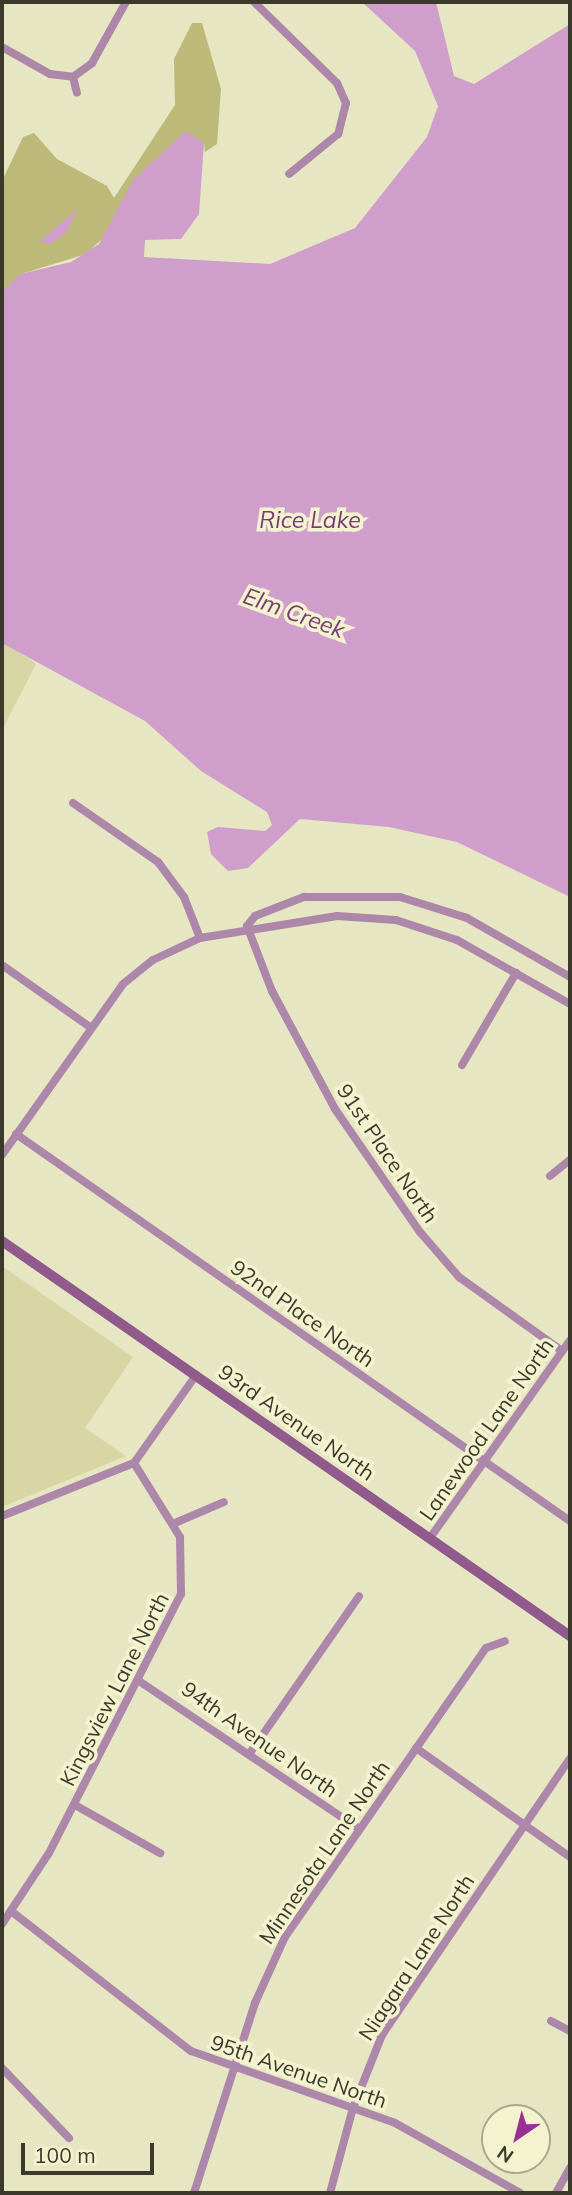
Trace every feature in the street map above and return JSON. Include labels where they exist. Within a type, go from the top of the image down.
[{"type":"main road","name":"93rd Avenue North","points":[[2,1241],[570,1636]]},
{"type":"street","points":[[3,46],[50,74],[73,77],[92,63],[126,2]]},
{"type":"street","points":[[254,2],[337,83],[345,103],[338,134],[289,174]]},
{"type":"street","points":[[73,77],[77,93]]},
{"type":"street","points":[[72,803],[158,862],[184,897],[200,938]]},
{"type":"street","points":[[247,926],[255,916],[303,897],[400,897],[467,918],[570,977]]},
{"type":"street","points":[[2,1155],[90,1027],[132,975],[200,938],[247,926],[261,929],[337,916],[396,920],[457,940],[570,1004]]},
{"type":"street","name":"91st Place North","points":[[247,926],[276,1001],[335,1109],[420,1232],[459,1276],[562,1351]]},
{"type":"street","points":[[2,965],[90,1027]]},
{"type":"street","points":[[462,1065],[516,974]]},
{"type":"street","name":"92nd Place North","points":[[16,1134],[570,1521]]},
{"type":"street","points":[[550,1176],[570,1160]]},
{"type":"street","name":"Lanewood Lane North","points":[[430,1538],[570,1340]]},
{"type":"street","points":[[2,1516],[134,1463],[197,1376]]},
{"type":"street","name":"Kingsview Lane North","points":[[2,1924],[75,1805],[181,1594],[185,1557],[175,1523],[134,1463]]},
{"type":"street","points":[[175,1523],[225,1502]]},
{"type":"street","points":[[250,1753],[359,1596]]},
{"type":"street","name":"Minnesota Lane North","points":[[194,2193],[234,2069],[274,1959],[359,1829],[486,1648],[505,1641]]},
{"type":"street","name":"94th Avenue North","points":[[139,1681],[250,1753],[359,1829]]},
{"type":"street","points":[[416,1748],[570,1857]]},
{"type":"street","name":"Niagara Lane North","points":[[330,2193],[353,2108],[393,2016],[570,1758]]},
{"type":"street","points":[[75,1805],[160,1853]]},
{"type":"street","name":"95th Avenue North","points":[[11,1911],[191,2051],[234,2069],[353,2108],[421,2134],[520,2193]]},
{"type":"street","points":[[551,2021],[570,2031]]},
{"type":"street","points":[[2,2068],[69,2138]]},
{"type":"street","points":[[556,2193],[570,2168]]},
{"type":"shaded area","points":[[192,23],[202,23],[221,89],[217,144],[205,152],[204,143],[86,254],[21,274],[2,292],[2,181],[23,137],[34,133],[57,159],[107,186],[114,198],[175,105],[174,59]]},
{"type":"shaded area","points":[[2,639],[36,664],[2,730]]},
{"type":"shaded area","points":[[2,1266],[133,1357],[85,1428],[126,1456],[2,1507]]},
{"type":"water","name":"Rice Lake","points":[[362,2],[436,2],[454,76],[474,84],[570,24],[570,897],[457,842],[389,827],[300,819],[248,868],[228,871],[211,854],[207,832],[218,827],[265,831],[272,825],[267,812],[201,771],[145,721],[2,643],[2,292],[20,274],[71,262],[99,244],[133,180],[186,131],[204,143],[199,214],[181,239],[145,240],[144,257],[270,264],[355,228],[427,137],[438,106],[415,51]]},
{"type":"water","points":[[78,209],[66,233],[50,244],[40,241]]},
{"type":"water label","name":"Elm Creek","points":[[294,613]]}]
